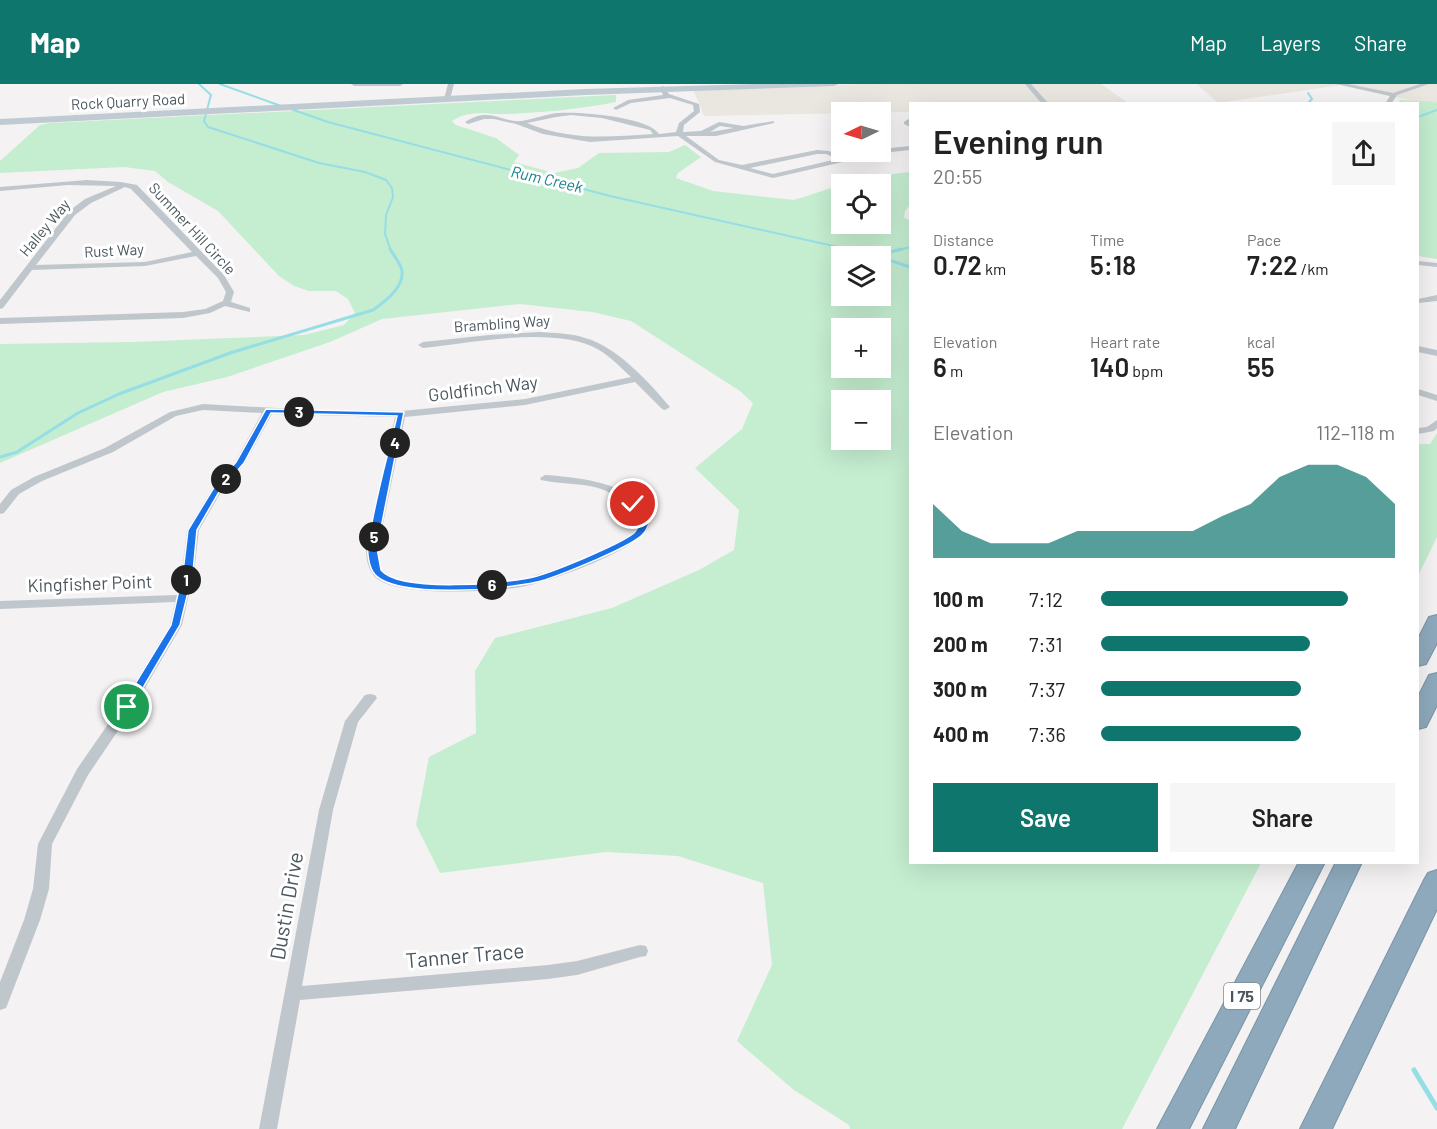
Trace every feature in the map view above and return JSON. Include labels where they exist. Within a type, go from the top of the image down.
[{"type":"highway","points":[[1419,657],[1437,622]]},
{"type":"highway","points":[[1419,719],[1437,680]]},
{"type":"highway","name":"I 75","points":[[1173,1129],[1311,864]]},
{"type":"highway","points":[[1218,1129],[1348,864]]},
{"type":"highway","points":[[1316,1129],[1356,1051],[1437,880]]},
{"type":"street","points":[[354,84],[400,84]]},
{"type":"street","points":[[447,99],[451,84]]},
{"type":"street","name":"Rock Quarry Road","points":[[0,122],[447,99],[834,84]]},
{"type":"street","points":[[1028,84],[1044,102]]},
{"type":"street","points":[[1339,84],[1394,95],[1426,84]]},
{"type":"street","points":[[616,108],[633,100],[669,91],[683,101],[696,104],[697,112],[684,113]]},
{"type":"street","points":[[1389,102],[1394,95]]},
{"type":"street","points":[[683,101],[681,104],[684,113],[678,133],[717,161],[776,176],[831,162]]},
{"type":"street","points":[[521,123],[550,114],[573,112],[614,118],[642,126],[655,130],[656,137]]},
{"type":"street","points":[[468,122],[487,117],[521,123],[543,132],[596,140],[716,134],[772,122]]},
{"type":"street","points":[[620,137],[624,132],[642,126]]},
{"type":"street","points":[[596,140],[596,151]]},
{"type":"street","points":[[891,150],[909,148]]},
{"type":"street","points":[[900,149],[909,157]]},
{"type":"street","points":[[741,168],[817,152],[831,154]]},
{"type":"street","name":"Summer Hill Circle","points":[[0,189],[103,182],[134,187],[228,286],[230,299],[207,311],[183,315],[0,321]]},
{"type":"street","name":"Halley Way","points":[[0,306],[75,211],[94,198],[125,184]]},
{"type":"street","name":"Rust Way","points":[[29,268],[145,264],[198,253]]},
{"type":"street","points":[[1419,263],[1437,265]]},
{"type":"street","points":[[1419,301],[1437,298]]},
{"type":"street","points":[[224,303],[248,309]]},
{"type":"street","name":"Brambling Way","points":[[423,345],[526,335],[588,341],[608,352],[665,407]]},
{"type":"street","points":[[1419,349],[1437,353]]},
{"type":"street","name":"Goldfinch Way","points":[[0,511],[15,492],[38,478],[109,450],[173,414],[203,407],[401,414],[525,402],[636,379]]},
{"type":"street","points":[[1419,392],[1437,398]]},
{"type":"street","points":[[0,1003],[32,920],[41,889],[45,844],[82,773],[127,707],[176,625],[188,572],[193,530],[216,491],[240,463],[269,410]]},
{"type":"street","points":[[401,414],[372,548],[376,570],[387,581],[447,587],[520,583],[552,574],[617,546],[643,530],[645,521],[642,513],[613,490],[581,480],[545,478]]},
{"type":"street","points":[[1419,431],[1430,429],[1437,423]]},
{"type":"street","name":"Kingfisher Point","points":[[0,605],[182,598]]},
{"type":"street","name":"Dustin Drive","points":[[268,1129],[326,810],[352,721],[370,698]]},
{"type":"street","name":"Tanner Trace","points":[[293,994],[548,972],[577,968],[640,951]]},
{"type":"shaded area","points":[[861,84],[1101,84],[1127,102],[909,102],[909,112],[891,112],[891,102],[831,102],[831,114],[704,116],[693,89]]},
{"type":"shaded area","points":[[1197,84],[1437,84],[1437,106],[1341,85],[1217,102]]},
{"type":"green space","points":[[616,95],[616,102],[590,107],[523,113],[480,113],[459,117],[452,121],[456,125],[496,138],[519,155],[514,162],[554,173],[578,168],[599,153],[669,152],[685,145],[701,157],[678,173],[676,178],[713,191],[794,200],[831,188],[831,234],[891,234],[891,174],[909,172],[909,206],[905,211],[904,218],[909,220],[909,864],[1260,864],[1122,1129],[850,1129],[849,1125],[794,1090],[737,1041],[772,965],[763,883],[678,856],[606,852],[440,873],[416,825],[429,757],[476,733],[475,671],[495,638],[612,608],[699,570],[734,550],[739,510],[695,468],[742,429],[753,403],[740,391],[631,321],[592,312],[520,304],[382,319],[330,342],[227,377],[163,392],[0,463],[0,344],[133,342],[304,335],[344,325],[355,313],[348,299],[336,291],[309,291],[294,286],[279,276],[218,211],[168,182],[155,171],[124,167],[0,173],[0,161],[40,125],[50,123]]},
{"type":"green space","points":[[1400,100],[1437,102],[1437,259],[1419,256],[1419,102],[1399,102]]},
{"type":"green space","points":[[1437,433],[1437,537],[1419,574],[1419,444],[1430,444]]},
{"type":"waterway","points":[[199,84],[211,95],[204,121],[208,127],[319,163],[365,172],[386,180],[392,188],[393,197],[386,215],[385,234],[391,250]]},
{"type":"waterway","name":"Rum Creek","points":[[220,84],[281,106]]},
{"type":"waterway","points":[[1308,93],[1312,99],[1309,102]]},
{"type":"waterway","name":"Rum Creek","points":[[288,108],[328,122],[610,196],[834,246]]},
{"type":"waterway","points":[[1419,117],[1437,110]]},
{"type":"waterway","points":[[896,251],[909,247]]},
{"type":"waterway","points":[[891,252],[901,249]]},
{"type":"waterway","points":[[0,457],[17,452],[78,413],[119,394],[230,353],[373,310],[393,294],[402,277],[400,266],[391,250]]},
{"type":"waterway","name":"Rum Creek","points":[[891,261],[909,267]]},
{"type":"waterway","name":"Rum Creek","points":[[1414,1070],[1437,1108]]},
{"type":"route","points":[[127,707],[176,625],[188,572],[193,530],[216,491],[240,463],[269,410],[341,414],[401,414],[372,548],[376,570],[387,581],[394,583],[447,587],[512,584],[541,578],[617,546],[640,533],[645,521],[642,513],[633,504]]}]
